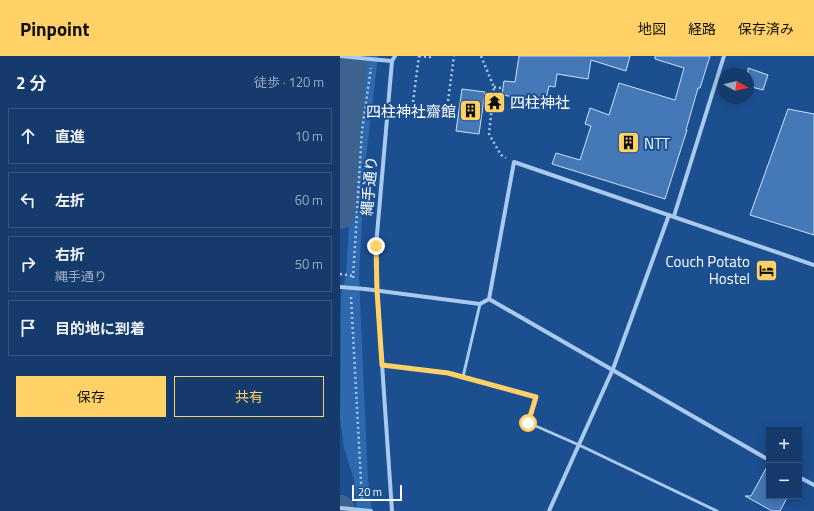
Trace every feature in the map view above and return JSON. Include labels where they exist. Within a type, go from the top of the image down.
[{"type":"street","points":[[340,56],[392,61]]},
{"type":"street","name":"縄手通り","points":[[392,511],[377,290],[376,246],[392,61],[395,56]]},
{"type":"street","points":[[674,216],[724,56]]},
{"type":"street","points":[[489,299],[514,162],[814,265]]},
{"type":"street","points":[[549,511],[613,369],[669,214]]},
{"type":"street","points":[[340,287],[377,290],[480,304],[489,299]]},
{"type":"street","points":[[489,299],[766,458]]},
{"type":"street","points":[[802,478],[814,485]]},
{"type":"street","points":[[340,508],[371,511]]},
{"type":"lane","points":[[463,377],[480,304]]},
{"type":"lane","points":[[382,365],[448,373],[536,397],[528,423],[579,445],[717,511]]},
{"type":"path","points":[[413,102],[419,56],[432,56]]},
{"type":"path","points":[[448,101],[454,56]]},
{"type":"path","points":[[481,56],[494,87],[489,134],[501,155],[514,162]]},
{"type":"path","points":[[352,283],[354,276],[362,130],[372,63]]},
{"type":"path","points":[[494,87],[501,88]]},
{"type":"path","points":[[340,274],[354,276]]},
{"type":"path","points":[[350,291],[362,504]]},
{"type":"shaded area","points":[[340,56],[347,56],[340,166]]},
{"type":"shaded area","points":[[367,56],[378,56],[365,166],[359,277],[368,480],[372,511],[357,511],[354,480],[344,448],[340,417],[341,295],[346,275],[355,129],[366,72]]},
{"type":"building","points":[[519,56],[630,56],[626,71],[591,60],[588,79],[557,74],[555,87],[549,86],[546,99],[529,97],[528,99],[502,95],[504,81],[515,82]]},
{"type":"building","points":[[655,56],[710,56],[700,88],[698,88],[687,130],[665,199],[552,164],[556,153],[580,160],[591,126],[585,124],[590,108],[609,115],[619,83],[675,100],[684,68],[655,59]]},
{"type":"building","points":[[754,70],[768,75],[763,90],[754,88]]},
{"type":"building","name":"四柱神社齋館","points":[[462,89],[485,92],[479,134],[456,131]]},
{"type":"building","points":[[788,109],[814,114],[814,235],[750,215]]},
{"type":"building","points":[[766,468],[766,499],[786,499],[780,511],[772,511],[745,496],[751,496]]},
{"type":"waterway","points":[[340,214],[353,56]]},
{"type":"place","name":"四柱神社","points":[[495,102]]},
{"type":"place","name":"四柱神社齋館","points":[[471,111]]},
{"type":"place","name":"NTT","points":[[628,143]]},
{"type":"place","name":"Couch Potato Hostel","points":[[766,270]]},
{"type":"route","points":[[376,246],[377,290],[382,365],[448,373],[536,397],[528,423]]}]
